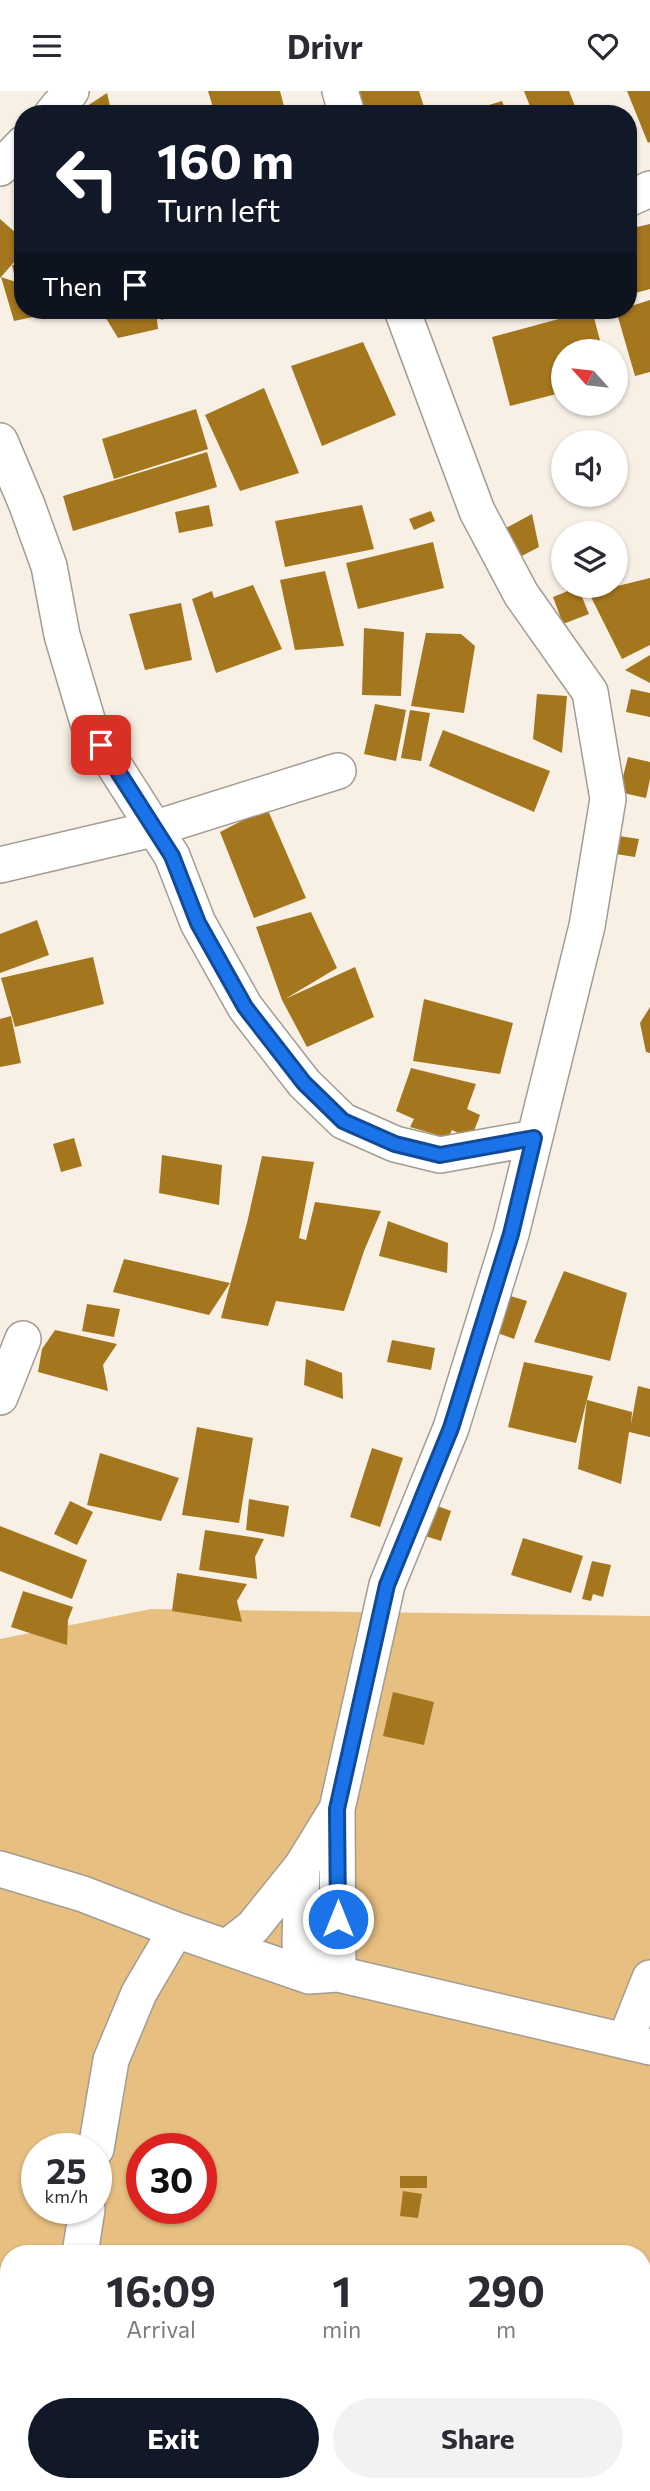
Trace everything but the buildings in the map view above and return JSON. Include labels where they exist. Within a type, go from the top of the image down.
[{"type":"street","points":[[59,105],[71,91]]},
{"type":"street","points":[[0,169],[14,154]]},
{"type":"street","points":[[323,1975],[337,1809],[387,1585],[451,1428],[511,1234],[587,926],[608,799],[590,692],[521,594],[477,511],[405,319]]},
{"type":"street","points":[[0,441],[49,566],[62,635],[89,726],[172,856],[198,923],[245,1007],[304,1083],[343,1121],[395,1144],[440,1155],[534,1138]]},
{"type":"street","points":[[0,865],[153,829],[338,771]]},
{"type":"street","points":[[0,1397],[23,1339]]},
{"type":"street","points":[[227,1947],[253,1927],[302,1866],[337,1809]]},
{"type":"street","points":[[302,1866],[300,1944],[323,1975]]},
{"type":"street","points":[[0,1869],[83,1894],[227,1947],[323,1975],[637,2044],[650,1978]]},
{"type":"street","points":[[99,2133],[111,2060],[139,1993],[176,1930]]},
{"type":"street","points":[[81,2245],[85,2224]]},
{"type":"shaded area","points":[[151,1609],[650,1616],[650,2245],[0,2245],[0,1639]]},
{"type":"route","points":[[101,745],[172,856],[198,923],[245,1007],[304,1083],[343,1121],[395,1144],[440,1155],[534,1138],[511,1234],[451,1428],[387,1585],[337,1809],[338,1919]]}]
